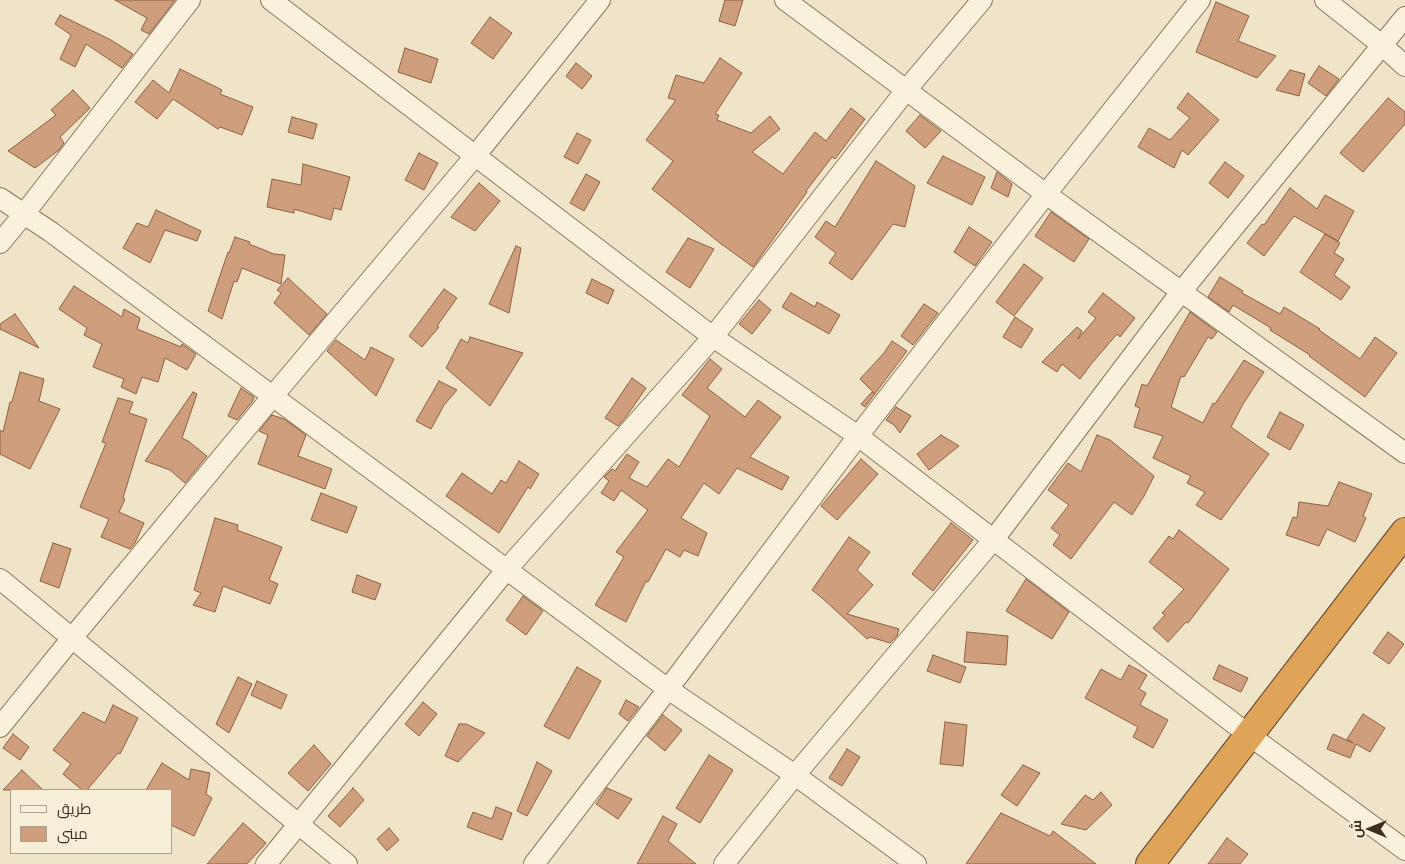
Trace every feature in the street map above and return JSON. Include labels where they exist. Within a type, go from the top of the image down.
[{"type":"highway","points":[[1150,864],[1405,532]]},
{"type":"street","points":[[0,243],[190,0]]},
{"type":"street","points":[[271,0],[713,337],[858,436],[1249,735],[1405,850]]},
{"type":"street","points":[[0,727],[272,397],[475,156],[600,0]]},
{"type":"street","points":[[786,0],[1046,194],[1405,453]]},
{"type":"street","points":[[266,864],[507,569],[713,337],[907,89],[982,0]]},
{"type":"street","points":[[534,864],[858,436],[1200,0]]},
{"type":"street","points":[[1325,0],[1405,66]]},
{"type":"street","points":[[724,864],[795,775],[994,539],[1181,292],[1405,17]]},
{"type":"street","points":[[0,198],[59,238],[668,689],[795,775],[916,864]]},
{"type":"street","points":[[0,579],[347,864]]},
{"type":"building","points":[[115,0],[175,0],[149,34],[141,30],[147,18]]},
{"type":"building","points":[[725,0],[743,0],[735,26],[719,21]]},
{"type":"building","points":[[1216,2],[1249,16],[1238,41],[1276,56],[1257,78],[1196,52]]},
{"type":"building","points":[[60,15],[111,40],[133,54],[122,68],[86,44],[75,67],[60,59],[71,35],[55,24]]},
{"type":"building","points":[[490,17],[512,33],[493,59],[471,43]]},
{"type":"building","points":[[405,48],[438,59],[431,83],[398,72]]},
{"type":"building","points":[[720,58],[742,73],[715,114],[719,115],[717,120],[751,133],[770,116],[780,129],[752,152],[783,174],[815,132],[826,141],[851,108],[865,119],[835,159],[832,157],[806,191],[753,267],[652,189],[673,161],[646,140],[676,100],[668,98],[676,75],[704,83]]},
{"type":"building","points":[[576,63],[592,76],[582,89],[566,76]]},
{"type":"building","points":[[1319,66],[1339,79],[1326,96],[1308,83]]},
{"type":"building","points":[[180,69],[222,90],[220,94],[253,107],[242,135],[220,127],[218,129],[173,99],[157,119],[135,102],[153,80],[169,93]]},
{"type":"building","points":[[1290,70],[1305,74],[1299,96],[1276,90]]},
{"type":"building","points":[[73,90],[90,108],[60,137],[64,143],[59,150],[35,168],[8,151],[56,115],[51,110]]},
{"type":"building","points":[[1188,93],[1219,120],[1188,155],[1182,150],[1174,168],[1138,147],[1149,128],[1170,140],[1190,118],[1177,108]]},
{"type":"building","points":[[1388,98],[1405,112],[1405,124],[1363,172],[1340,153]]},
{"type":"building","points":[[920,115],[941,131],[925,148],[906,131]]},
{"type":"building","points":[[292,117],[317,124],[313,139],[288,132]]},
{"type":"building","points":[[577,133],[591,140],[578,164],[564,157]]},
{"type":"building","points":[[419,153],[438,163],[424,190],[405,180]]},
{"type":"building","points":[[943,156],[985,177],[972,205],[927,183]]},
{"type":"building","points":[[876,161],[915,186],[905,227],[893,224],[852,280],[829,263],[836,253],[815,237],[826,221],[835,227]]},
{"type":"building","points":[[1225,162],[1244,176],[1228,198],[1209,183]]},
{"type":"building","points":[[303,164],[350,177],[341,210],[334,208],[331,220],[294,209],[294,213],[267,207],[272,179],[301,185]]},
{"type":"building","points":[[997,172],[1012,184],[1008,197],[991,188]]},
{"type":"building","points":[[586,174],[600,182],[584,211],[570,203]]},
{"type":"building","points":[[479,183],[500,201],[475,231],[451,217]]},
{"type":"building","points":[[1290,188],[1317,209],[1325,195],[1354,211],[1338,241],[1294,216],[1264,256],[1247,243],[1262,224],[1264,225]]},
{"type":"building","points":[[156,210],[201,231],[197,241],[165,230],[150,263],[123,248],[137,223],[148,227]]},
{"type":"building","points":[[1051,212],[1089,239],[1074,262],[1035,236]]},
{"type":"building","points":[[969,227],[992,242],[975,266],[954,252]]},
{"type":"building","points":[[1325,234],[1340,243],[1334,253],[1344,259],[1334,275],[1350,287],[1341,300],[1300,272]]},
{"type":"building","points":[[235,237],[274,254],[285,255],[281,284],[242,268],[237,282],[234,281],[222,319],[208,311]]},
{"type":"building","points":[[688,238],[714,249],[690,288],[666,272]]},
{"type":"building","points":[[516,246],[521,248],[509,313],[489,304]]},
{"type":"building","points":[[1024,264],[1043,278],[1014,316],[996,302]]},
{"type":"building","points":[[1220,277],[1243,291],[1242,293],[1280,314],[1284,307],[1320,329],[1360,359],[1375,337],[1397,353],[1365,397],[1310,355],[1270,330],[1271,328],[1233,305],[1229,312],[1208,297]]},
{"type":"building","points":[[288,278],[327,314],[309,335],[274,303],[281,293],[277,290]]},
{"type":"building","points":[[592,279],[614,290],[608,304],[586,293]]},
{"type":"building","points":[[74,286],[122,317],[124,309],[140,318],[137,329],[181,347],[182,344],[196,354],[187,370],[165,358],[158,382],[142,377],[136,394],[121,387],[124,379],[93,367],[102,344],[84,335],[87,328],[59,309]]},
{"type":"building","points":[[444,289],[457,298],[437,326],[439,327],[422,347],[409,336]]},
{"type":"building","points":[[791,293],[815,307],[817,302],[840,315],[829,334],[782,307]]},
{"type":"building","points":[[1103,293],[1135,318],[1120,337],[1117,334],[1080,379],[1062,364],[1057,372],[1042,362],[1077,327],[1082,331],[1078,339],[1096,318],[1088,312]]},
{"type":"building","points":[[759,300],[771,310],[752,334],[739,324]]},
{"type":"building","points":[[924,304],[938,313],[913,345],[901,336]]},
{"type":"building","points":[[1190,312],[1217,332],[1212,339],[1208,337],[1184,377],[1181,376],[1171,407],[1203,423],[1213,403],[1215,404],[1244,360],[1264,372],[1243,404],[1231,427],[1269,454],[1221,520],[1196,505],[1205,492],[1187,483],[1191,476],[1153,458],[1163,436],[1134,427],[1140,408],[1135,406],[1142,384],[1147,386]]},
{"type":"building","points":[[15,314],[39,348],[0,329],[0,324]]},
{"type":"building","points":[[1015,317],[1033,329],[1021,348],[1003,337]]},
{"type":"building","points":[[470,337],[523,353],[490,406],[446,368],[461,339],[468,343]]},
{"type":"building","points":[[336,340],[365,360],[371,347],[394,359],[376,396],[327,351]]},
{"type":"building","points":[[892,341],[907,351],[875,394],[860,379],[884,353]]},
{"type":"building","points":[[710,359],[722,369],[707,388],[745,417],[758,400],[781,417],[750,457],[789,477],[782,490],[737,468],[719,494],[704,483],[681,518],[707,533],[698,556],[684,550],[680,557],[666,549],[648,582],[646,581],[626,622],[595,605],[624,557],[616,552],[648,510],[621,490],[614,501],[601,493],[609,481],[604,477],[612,469],[615,471],[627,454],[639,462],[629,478],[647,487],[668,459],[679,467],[710,416],[682,395]]},
{"type":"building","points":[[20,372],[44,379],[39,401],[60,409],[30,469],[0,454],[0,430],[3,432]]},
{"type":"building","points":[[632,378],[646,388],[618,426],[605,418]]},
{"type":"building","points":[[439,381],[457,390],[444,405],[431,429],[416,421]]},
{"type":"building","points":[[241,388],[254,397],[237,420],[228,416]]},
{"type":"building","points":[[193,392],[197,394],[182,438],[207,456],[185,483],[170,470],[145,461]]},
{"type":"building","points":[[872,392],[875,394],[865,407],[861,404]]},
{"type":"building","points":[[118,398],[133,402],[129,413],[147,419],[123,498],[125,499],[119,512],[144,523],[135,543],[130,549],[101,537],[109,519],[80,507],[106,443],[102,442]]},
{"type":"building","points":[[896,407],[911,416],[900,433],[894,425],[886,420]]},
{"type":"building","points":[[1280,412],[1304,425],[1290,450],[1267,437]]},
{"type":"building","points":[[272,415],[284,419],[306,435],[298,456],[332,469],[325,489],[258,464],[268,435],[259,431]]},
{"type":"building","points":[[941,435],[959,446],[929,470],[917,454]]},
{"type":"building","points":[[1097,435],[1110,440],[1154,476],[1132,515],[1114,502],[1071,559],[1053,545],[1060,535],[1051,528],[1069,505],[1048,490],[1068,463],[1081,472]]},
{"type":"building","points":[[861,459],[878,474],[837,520],[821,506]]},
{"type":"building","points":[[519,461],[539,474],[530,489],[528,487],[499,533],[446,496],[462,473],[492,494],[501,480],[506,483]]},
{"type":"building","points":[[1339,482],[1372,494],[1363,516],[1366,518],[1355,542],[1327,529],[1319,546],[1286,535],[1293,517],[1297,518],[1299,502],[1328,506]]},
{"type":"building","points":[[321,493],[357,507],[347,533],[311,520]]},
{"type":"building","points":[[215,518],[238,525],[237,530],[282,547],[269,580],[278,584],[270,604],[223,586],[215,612],[193,605],[201,593],[194,590]]},
{"type":"building","points":[[951,523],[973,540],[933,591],[912,574]]},
{"type":"building","points":[[1179,530],[1229,569],[1188,623],[1186,622],[1168,642],[1153,628],[1165,615],[1162,613],[1184,589],[1149,562],[1169,536],[1173,539]]},
{"type":"building","points":[[849,537],[870,552],[857,570],[873,585],[847,614],[899,629],[897,636],[890,643],[870,637],[867,639],[812,590]]},
{"type":"building","points":[[53,543],[71,549],[59,588],[40,581]]},
{"type":"building","points":[[357,575],[381,584],[375,600],[352,592]]},
{"type":"building","points":[[1026,579],[1069,612],[1052,639],[1006,611]]},
{"type":"building","points":[[523,596],[543,611],[526,635],[506,620]]},
{"type":"building","points":[[967,632],[1008,636],[1006,665],[964,662]]},
{"type":"building","points":[[1388,632],[1404,644],[1389,664],[1373,653]]},
{"type":"building","points":[[933,655],[966,667],[960,683],[927,671]]},
{"type":"building","points":[[1129,665],[1147,675],[1139,689],[1146,693],[1140,705],[1168,720],[1153,748],[1133,737],[1138,727],[1085,698],[1101,669],[1121,680]]},
{"type":"building","points":[[1219,665],[1248,678],[1241,692],[1213,679]]},
{"type":"building","points":[[577,667],[601,681],[569,739],[544,726]]},
{"type":"building","points":[[238,677],[252,684],[229,733],[216,724]]},
{"type":"building","points":[[257,681],[287,695],[281,709],[251,695]]},
{"type":"building","points":[[626,700],[639,707],[628,721],[619,714]]},
{"type":"building","points":[[423,702],[437,714],[419,736],[405,724]]},
{"type":"building","points":[[113,705],[138,718],[120,754],[118,753],[88,789],[81,789],[63,774],[71,764],[53,750],[83,712],[105,723]]},
{"type":"building","points":[[1363,714],[1385,728],[1370,752],[1356,744],[1350,758],[1327,749],[1333,734],[1353,743],[1347,739]]},
{"type":"building","points":[[663,715],[682,730],[665,751],[647,736]]},
{"type":"building","points":[[945,722],[967,725],[963,766],[940,764]]},
{"type":"building","points":[[459,724],[466,724],[485,733],[458,762],[445,756]]},
{"type":"building","points":[[13,734],[29,747],[20,760],[3,748]]},
{"type":"building","points":[[314,745],[331,764],[308,791],[288,773]]},
{"type":"building","points":[[847,749],[860,757],[842,786],[829,778]]},
{"type":"building","points":[[709,755],[733,770],[700,823],[676,808]]},
{"type":"building","points":[[537,762],[552,771],[527,816],[517,811]]},
{"type":"building","points":[[162,763],[189,780],[191,769],[210,773],[206,794],[212,798],[194,836],[172,825],[172,789],[147,789]]},
{"type":"building","points":[[1023,765],[1040,773],[1017,806],[1001,795]]},
{"type":"building","points":[[22,770],[42,789],[10,789],[3,790]]},
{"type":"building","points":[[353,788],[364,800],[340,827],[328,816]]},
{"type":"building","points":[[607,788],[632,799],[618,819],[596,804]]},
{"type":"building","points":[[1101,792],[1112,805],[1086,830],[1061,824],[1085,795],[1093,800]]},
{"type":"building","points":[[496,807],[512,813],[502,840],[467,827],[473,812],[492,819]]},
{"type":"building","points":[[1001,813],[1050,836],[1053,831],[1096,864],[966,864]]},
{"type":"building","points":[[663,816],[677,824],[668,841],[696,864],[637,864]]},
{"type":"building","points":[[243,823],[266,843],[247,864],[207,864]]},
{"type":"building","points":[[389,828],[399,840],[387,851],[377,839]]},
{"type":"building","points":[[1227,838],[1248,854],[1240,864],[1208,864]]}]
